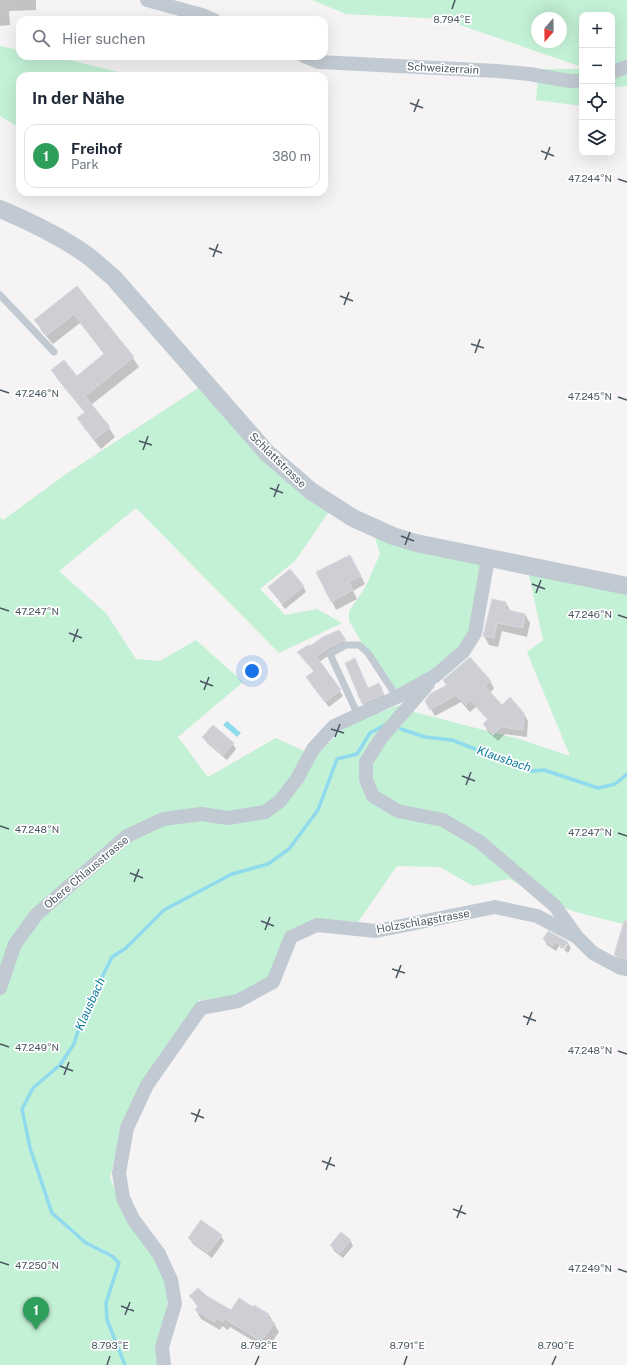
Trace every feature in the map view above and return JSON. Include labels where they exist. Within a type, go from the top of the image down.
[{"type":"street","points":[[148,0],[204,16]]},
{"type":"street","name":"Schweizerrain","points":[[314,60],[319,62],[497,70],[579,82]]},
{"type":"street","points":[[615,71],[627,67]]},
{"type":"street","name":"Schlattstrasse","points":[[0,209],[38,226],[60,238],[88,256],[113,277],[267,453],[310,491],[353,518],[393,536],[416,543],[627,586]]},
{"type":"street","name":"Obere Chlausstrasse","points":[[0,988],[15,944],[37,914],[127,836],[163,819],[201,814],[228,818],[265,812],[280,801],[297,779],[313,749],[334,726],[397,697],[435,676],[463,652],[475,633],[488,558]]},
{"type":"street","points":[[435,676],[382,737],[366,762],[366,780],[373,796],[398,811],[443,820],[480,842],[554,906],[577,937],[593,953],[627,970]]},
{"type":"street","name":"Holzschlagstrasse","points":[[164,1365],[162,1347],[175,1304],[171,1280],[159,1254],[133,1220],[123,1198],[119,1173],[127,1128],[147,1086],[200,1008],[238,1001],[273,982],[291,937],[317,925],[376,931],[495,907],[537,916],[577,937]]},
{"type":"lane","points":[[0,295],[54,352]]},
{"type":"lane","points":[[358,715],[330,654],[346,645],[359,645],[368,653],[397,697]]},
{"type":"green space","points":[[312,0],[627,0],[627,86],[615,87],[615,12],[579,12],[579,66],[443,19],[346,14]]},
{"type":"green space","points":[[0,46],[16,49],[16,60],[69,60],[119,72],[16,72],[16,126],[0,116]]},
{"type":"green space","points":[[539,69],[579,69],[579,106],[536,100]]},
{"type":"green space","points":[[206,383],[333,506],[295,561],[260,589],[285,615],[317,609],[342,623],[279,653],[136,508],[59,571],[106,613],[136,659],[160,661],[196,640],[243,682],[178,737],[208,777],[276,738],[315,756],[347,725],[399,705],[414,712],[519,739],[570,756],[527,652],[543,640],[527,566],[627,586],[627,925],[572,911],[509,879],[473,886],[440,867],[397,866],[358,922],[319,920],[289,934],[268,981],[238,998],[199,1000],[145,1081],[123,1123],[110,1178],[128,1223],[156,1257],[168,1291],[162,1365],[0,1365],[0,517],[3,520],[69,472]]},
{"type":"green space","points":[[372,527],[488,558],[463,652],[397,697],[349,621],[349,611],[365,588],[380,554]]},
{"type":"water","points":[[227,721],[241,733],[237,737],[223,725]]},
{"type":"building","points":[[77,286],[134,357],[85,396],[110,427],[94,440],[77,418],[85,412],[51,370],[64,360],[77,376],[105,353],[74,314],[47,335],[34,320]]},
{"type":"building","points":[[350,555],[361,576],[349,582],[353,590],[331,602],[316,572]]},
{"type":"building","points":[[290,569],[304,586],[282,604],[268,587]]},
{"type":"building","points":[[492,599],[506,602],[505,609],[525,614],[523,628],[497,623],[494,638],[483,636]]},
{"type":"building","points":[[339,630],[346,640],[330,647],[316,656],[341,690],[325,702],[306,677],[314,671],[297,652],[308,645],[310,646],[323,637]]},
{"type":"building","points":[[470,657],[491,681],[485,686],[502,705],[510,697],[524,713],[523,730],[501,727],[493,735],[483,724],[488,719],[471,700],[466,705],[456,695],[430,710],[425,701],[430,694],[447,685],[443,680]]},
{"type":"building","points":[[355,658],[368,688],[379,683],[384,694],[362,704],[345,663]]},
{"type":"building","points":[[213,725],[234,743],[223,755],[202,737]]},
{"type":"building","points":[[624,921],[627,921],[627,960],[614,955]]},
{"type":"building","points":[[548,931],[568,942],[564,948],[555,942],[552,946],[543,939]]},
{"type":"building","points":[[201,1220],[222,1235],[208,1253],[188,1238]]},
{"type":"building","points":[[341,1232],[351,1240],[340,1253],[330,1245]]},
{"type":"building","points":[[198,1288],[207,1296],[231,1310],[239,1298],[253,1307],[254,1305],[269,1314],[267,1318],[275,1323],[261,1341],[225,1319],[223,1322],[217,1318],[215,1322],[195,1310],[199,1305],[189,1296]]},
{"type":"waterway","name":"Klausbach","points":[[125,1365],[107,1320],[106,1303],[119,1263],[112,1256],[86,1243],[52,1213],[30,1148],[22,1109],[33,1088],[60,1065],[74,1044],[82,1017],[112,957],[126,948],[164,910],[232,874],[268,864],[289,849],[318,810],[337,759],[357,754],[370,733],[385,725]]},
{"type":"waterway","name":"Klausbach","points":[[401,729],[425,737],[452,740],[531,771],[544,770],[598,788],[615,784],[627,774]]},
{"type":"place","name":"Freihof","points":[[36,1330]]}]
